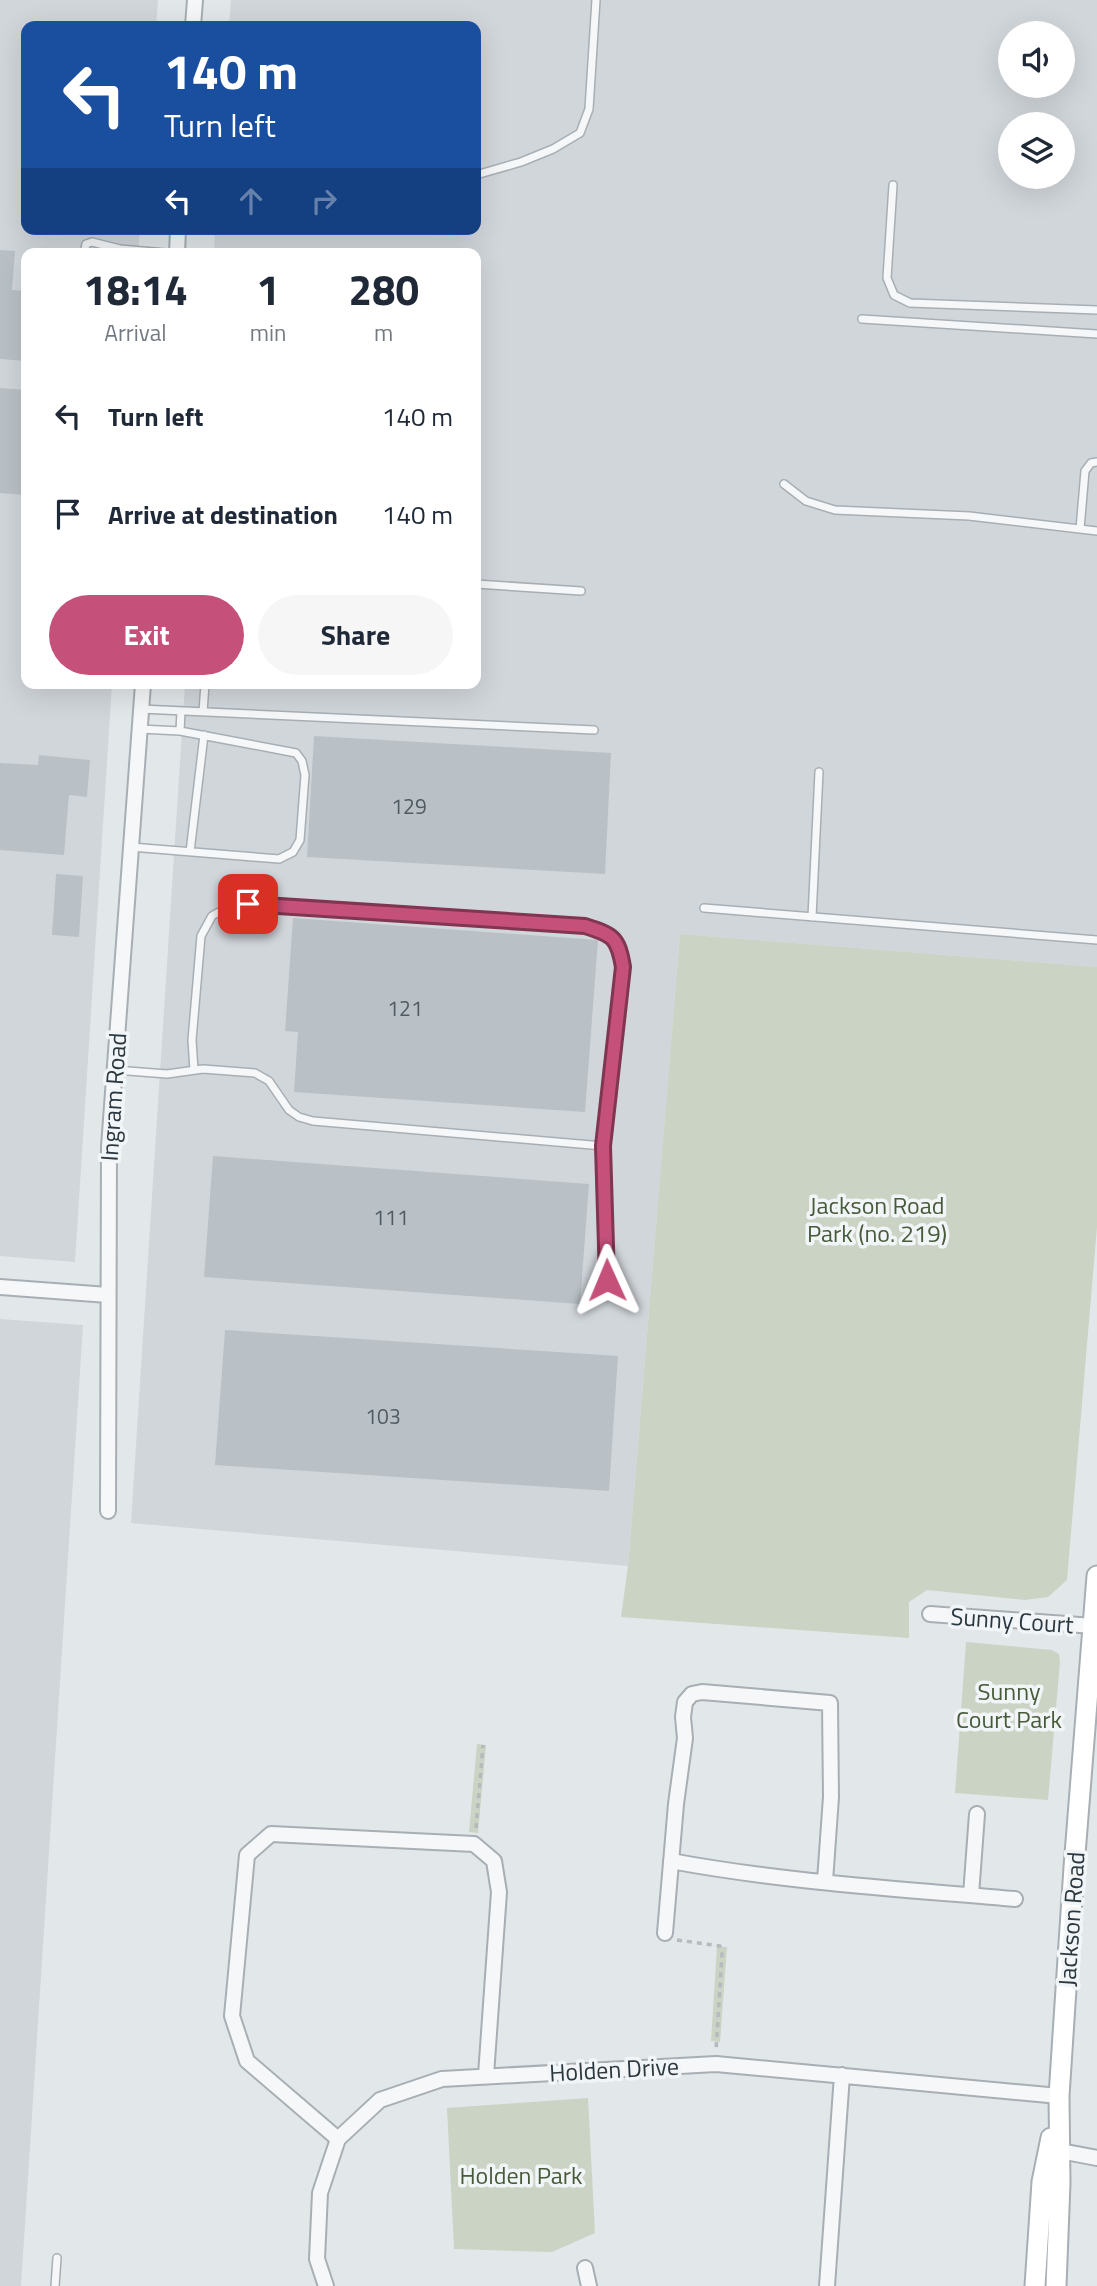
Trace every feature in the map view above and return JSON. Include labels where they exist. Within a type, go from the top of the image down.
[{"type":"street","points":[[193,21],[195,0]]},
{"type":"street","name":"Ingram Road","points":[[108,1511],[109,1147],[143,689]]},
{"type":"street","points":[[0,1287],[108,1295]]},
{"type":"street","name":"Jackson Road","points":[[1056,2286],[1054,2150],[1097,1576]]},
{"type":"street","name":"Sunny Court","points":[[930,1614],[1093,1626]]},
{"type":"street","points":[[665,1933],[685,1738],[683,1717],[685,1702],[692,1694],[702,1692],[831,1703],[831,1797],[825,1881]]},
{"type":"street","points":[[971,1895],[977,1814]]},
{"type":"street","points":[[338,2139],[247,2061],[232,2016],[247,1855],[271,1834],[474,1844],[494,1861],[499,1892],[486,2075]]},
{"type":"street","points":[[671,1861],[739,1874],[1014,1899]]},
{"type":"street","name":"Holden Drive","points":[[326,2286],[317,2259],[320,2193],[338,2139],[380,2100],[442,2079],[716,2064],[1059,2096]]},
{"type":"street","points":[[827,2286],[842,2075]]},
{"type":"street","points":[[1054,2150],[1097,2158]]},
{"type":"street","name":"Jackson Road","points":[[1035,2286],[1042,2182],[1054,2150]]},
{"type":"street","points":[[585,2268],[589,2286]]},
{"type":"lane","points":[[481,174],[553,149],[580,133],[589,109],[596,0]]},
{"type":"lane","points":[[892,184],[887,278],[894,295],[910,303],[1097,310]]},
{"type":"lane","points":[[85,248],[86,244],[92,242],[111,248]]},
{"type":"lane","points":[[862,319],[1097,334]]},
{"type":"lane","points":[[1080,529],[1085,471],[1091,463],[1097,462]]},
{"type":"lane","points":[[784,484],[806,501],[835,510],[970,516],[1097,531]]},
{"type":"lane","points":[[481,584],[581,591]]},
{"type":"lane","points":[[203,712],[205,689]]},
{"type":"lane","points":[[141,709],[594,730]]},
{"type":"lane","points":[[180,731],[181,711]]},
{"type":"lane","points":[[131,847],[279,859],[293,852],[300,840],[305,775],[302,761],[296,753],[180,731],[140,729]]},
{"type":"lane","points":[[190,852],[204,735]]},
{"type":"lane","points":[[812,916],[818,772]]},
{"type":"lane","points":[[194,1070],[192,1040],[201,936],[212,916],[226,908],[248,904],[585,926],[608,934],[620,947],[623,967],[603,1146],[607,1280]]},
{"type":"lane","points":[[704,908],[1097,940]]},
{"type":"lane","points":[[115,1070],[167,1074],[194,1070],[255,1073],[269,1081],[289,1110],[299,1117],[313,1121],[603,1146]]},
{"type":"lane","points":[[55,2286],[57,2258]]},
{"type":"path","points":[[474,1844],[483,1745]]},
{"type":"path","points":[[665,1933],[678,1941],[720,1946],[722,1954],[716,2064]]},
{"type":"shaded area","points":[[0,0],[158,0],[156,21],[21,21],[21,235],[140,235],[138,248],[21,248],[21,689],[112,689],[75,1262],[0,1256]]},
{"type":"shaded area","points":[[231,0],[1097,0],[1097,967],[680,934],[628,1566],[131,1523],[185,689],[481,689],[481,248],[214,248],[215,235],[481,235],[481,21],[229,21]]},
{"type":"shaded area","points":[[0,1319],[83,1325],[21,2286],[0,2286]]},
{"type":"green space","name":"Jackson Road Park (no. 219)","points":[[680,934],[1097,967],[1097,1227],[1067,1580],[1048,1597],[1025,1600],[927,1590],[909,1602],[909,1638],[621,1617],[628,1566]]},
{"type":"green space","name":"Sunny Court Park","points":[[966,1642],[1052,1650],[1059,1654],[1048,1800],[955,1793]]},
{"type":"green space","points":[[477,1744],[486,1745],[478,1833],[469,1832]]},
{"type":"green space","points":[[717,1947],[727,1947],[720,2042],[711,2041]]},
{"type":"green space","name":"Holden Park","points":[[588,2098],[595,2233],[552,2252],[454,2249],[447,2108]]},
{"type":"building","points":[[0,250],[15,251],[12,290],[21,291],[21,361],[0,359]]},
{"type":"building","points":[[0,388],[21,390],[21,495],[0,493]]},
{"type":"building","points":[[314,736],[611,753],[605,874],[307,857]]},
{"type":"building","points":[[39,755],[90,760],[87,797],[69,795],[64,855],[0,850],[0,763],[38,765]]},
{"type":"building","points":[[56,874],[83,876],[79,937],[52,935]]},
{"type":"building","points":[[293,918],[598,940],[585,1112],[294,1092],[298,1032],[285,1031]]},
{"type":"building","points":[[213,1156],[589,1184],[580,1304],[204,1277]]},
{"type":"building","points":[[225,1330],[618,1356],[609,1491],[215,1465]]},
{"type":"route","points":[[248,904],[585,926],[608,934],[620,947],[623,967],[603,1146],[607,1280]]}]
